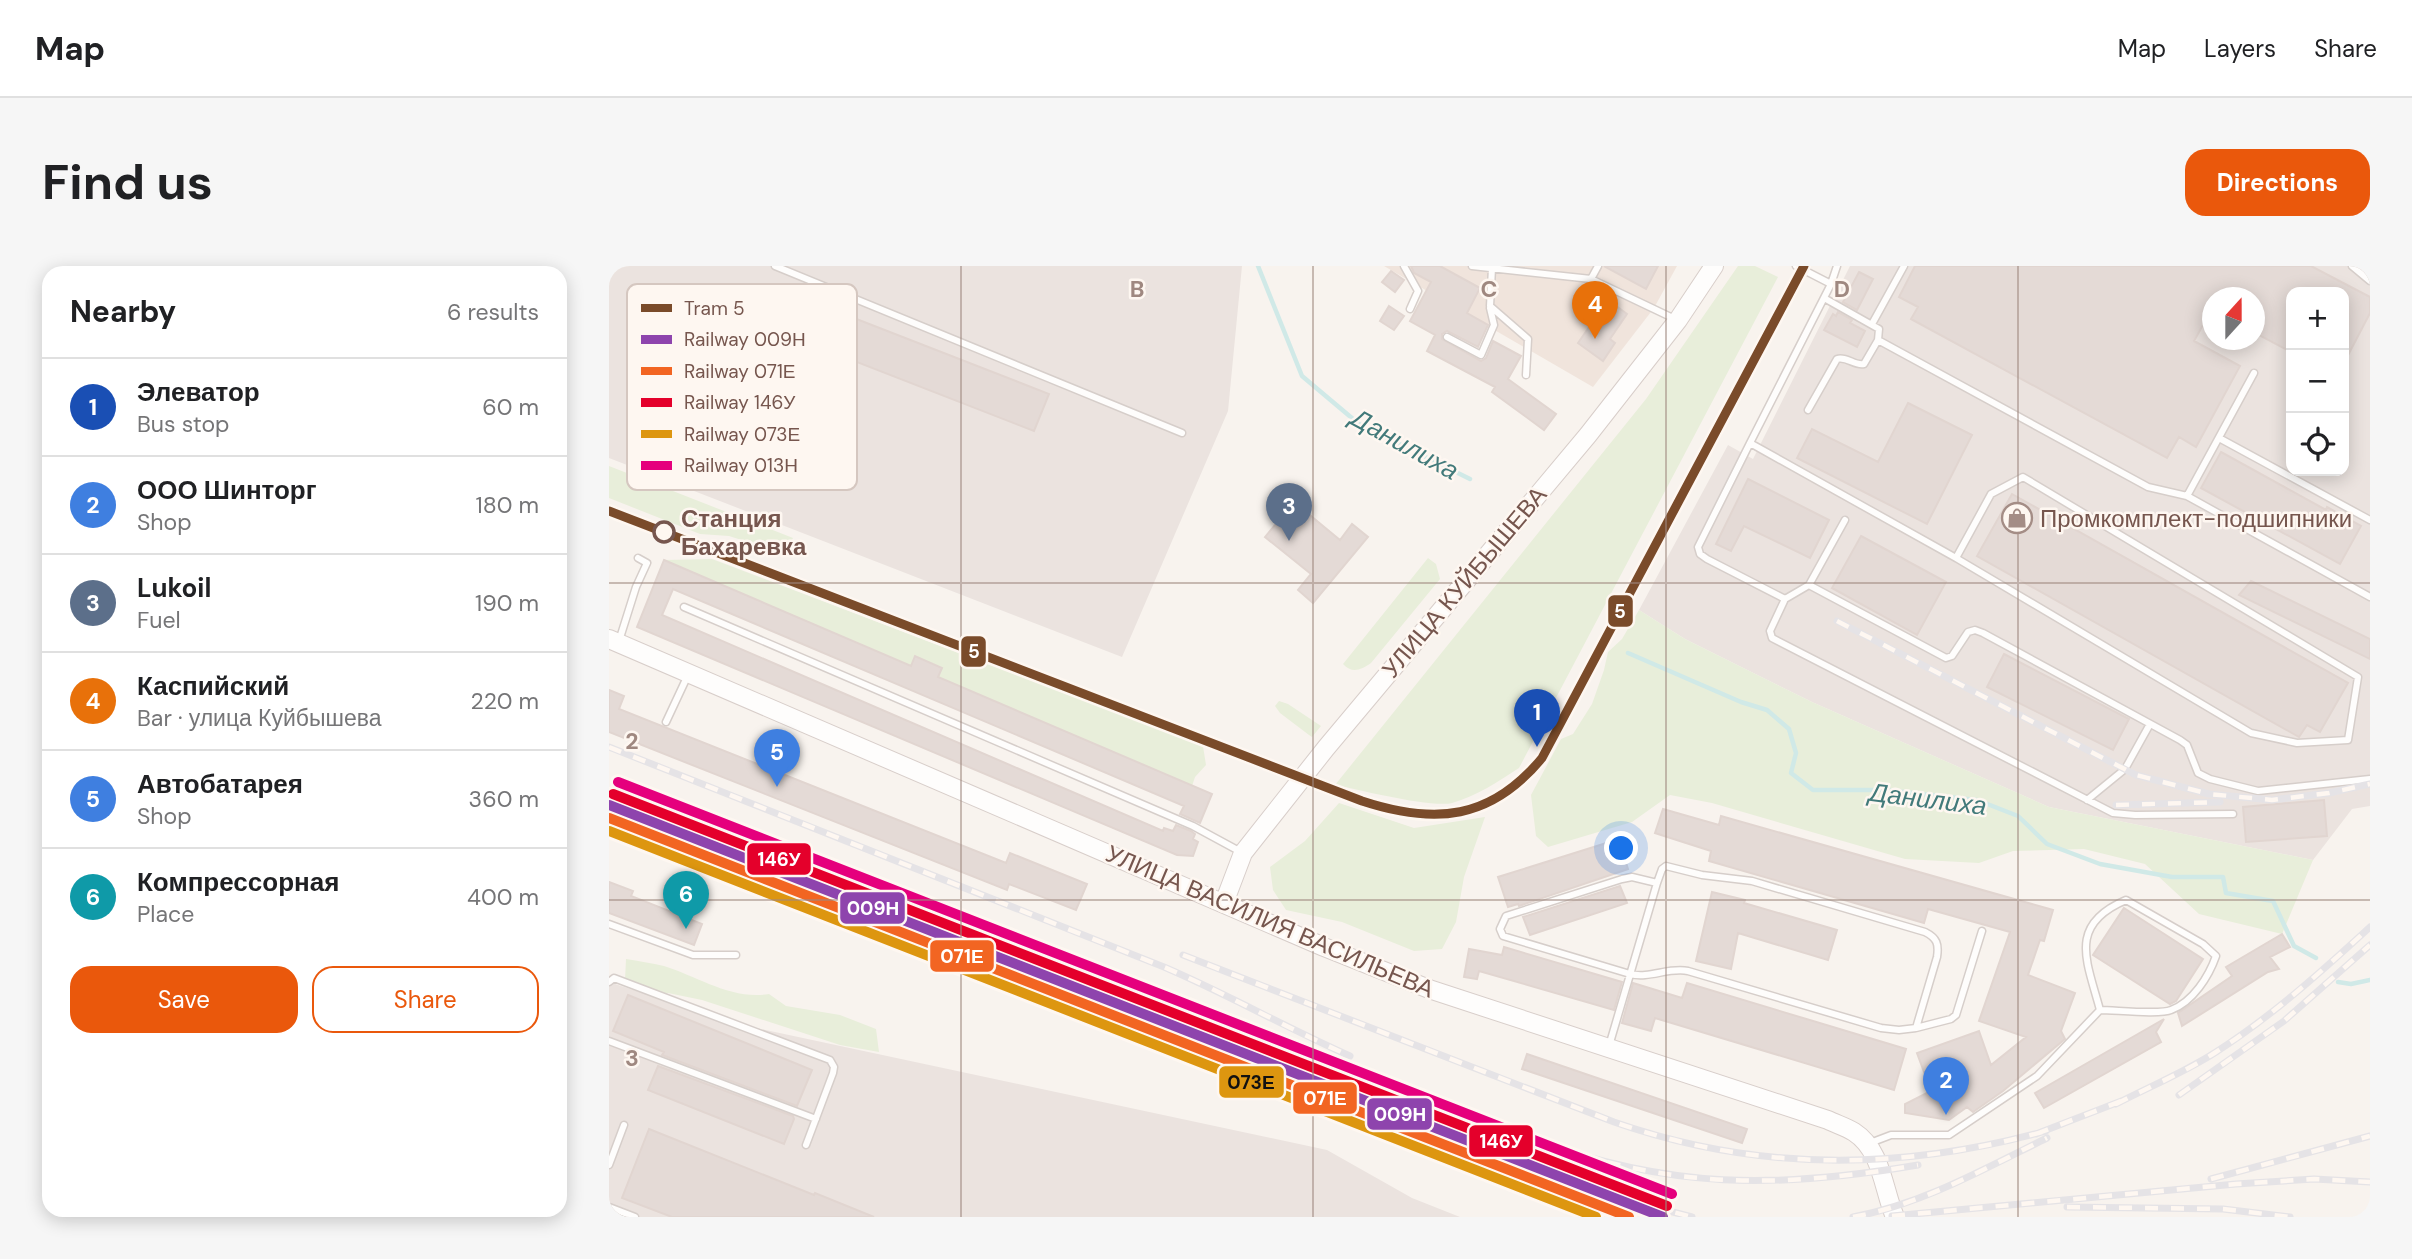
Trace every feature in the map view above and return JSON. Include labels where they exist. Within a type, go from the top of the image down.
[{"type":"main road","name":"УЛИЦА КУЙБЫШЕВА","points":[[1224,903],[1243,853],[1326,748],[1588,435],[1678,320],[1714,266]]},
{"type":"main road","name":"УЛИЦА ВАСИЛИЯ ВАСИЛЬЕВА","points":[[614,641],[1324,947],[1429,989],[1828,1120],[1854,1132],[1868,1144]]},
{"type":"main road","points":[[1868,1144],[1877,1160],[1895,1217]]},
{"type":"lane","points":[[775,266],[819,284]]},
{"type":"lane","points":[[1404,266],[1418,291],[1410,309]]},
{"type":"lane","points":[[1472,266],[1591,279],[1678,320]]},
{"type":"lane","points":[[1591,279],[1598,266]]},
{"type":"lane","points":[[1796,266],[1831,284]]},
{"type":"lane","points":[[1785,599],[1707,559],[1700,554],[1698,547],[1831,284],[1837,266]]},
{"type":"lane","points":[[1872,324],[1904,266]]},
{"type":"lane","points":[[2352,266],[2370,281]]},
{"type":"lane","points":[[1447,337],[1481,355],[1494,325],[1490,306],[1492,268]]},
{"type":"lane","points":[[1808,410],[1837,359],[1864,364],[1878,340],[1879,329],[1824,298]]},
{"type":"lane","points":[[857,300],[1182,433]]},
{"type":"lane","points":[[1490,306],[1528,339],[1526,375]]},
{"type":"lane","points":[[1878,340],[2148,487],[2187,496],[2370,597]]},
{"type":"lane","points":[[2187,496],[2254,373]]},
{"type":"lane","points":[[2219,438],[2370,520]]},
{"type":"lane","points":[[1750,443],[1956,558],[2251,733],[2297,743],[2348,740],[2358,677],[2023,477],[1991,494],[1956,558]]},
{"type":"lane","points":[[1845,520],[1809,585],[1785,599],[1770,631],[1772,638],[2113,813],[2233,814]]},
{"type":"lane","points":[[614,641],[647,563],[638,558]]},
{"type":"lane","points":[[1809,585],[1945,658],[1952,656],[1968,632],[1975,630],[1983,633],[2187,745],[2198,773],[2210,779],[2258,791],[2370,779]]},
{"type":"lane","points":[[684,607],[1193,826],[1243,853]]},
{"type":"lane","points":[[666,722],[688,673]]},
{"type":"lane","points":[[2087,800],[2125,769],[2150,724]]},
{"type":"lane","points":[[1609,1048],[1657,883],[1662,869],[1673,866],[1702,875],[1752,881],[1934,936],[1938,945],[1937,957],[1916,1028]]},
{"type":"lane","points":[[1657,883],[1632,877],[1622,879],[1509,914],[1502,922],[1500,933],[1641,977],[1677,969],[1881,1028],[1899,1030],[1951,1019],[1956,1015],[1982,931]]},
{"type":"lane","points":[[1868,1144],[1891,1135],[1949,1135],[2037,1076],[2100,1010],[2171,1010],[2196,991],[2210,973],[2216,956],[2203,944],[2126,900],[2107,908],[2093,925],[2084,944],[2100,1010]]},
{"type":"lane","points":[[609,925],[693,956],[736,955]]},
{"type":"lane","points":[[609,982],[614,978],[830,1060],[834,1067],[833,1073],[806,1145]]},
{"type":"lane","points":[[609,1041],[816,1119]]},
{"type":"lane","points":[[609,1165],[624,1125]]},
{"type":"lane","points":[[609,1207],[635,1217]]},
{"type":"shaded area","points":[[609,266],[1242,266],[1228,411],[1122,657],[691,490],[857,490],[857,284],[627,284],[627,465],[609,458]]},
{"type":"shaded area","points":[[1384,266],[1677,266],[1654,308],[1593,387]]},
{"type":"shaded area","points":[[1850,266],[2370,266],[2370,806],[2352,809],[2313,860],[2049,807],[1812,702],[1685,639],[1639,610],[1728,445],[1753,459]]},
{"type":"shaded area","points":[[609,982],[737,1024],[1327,1150],[1412,1198],[1460,1217],[609,1217]]},
{"type":"green space","points":[[1738,266],[1755,266],[1778,277],[1519,768],[1478,793],[1442,804],[1412,801],[1335,785],[1646,399]]},
{"type":"green space","points":[[609,466],[627,473],[627,490],[670,490],[793,538],[785,554],[729,536],[700,534],[609,498]]},
{"type":"green space","points":[[1428,558],[1436,564],[1440,579],[1371,663],[1357,670],[1346,667],[1343,664]]},
{"type":"green space","points":[[712,559],[1203,746],[1206,765],[1195,777],[1192,786],[938,677],[941,667],[915,656],[911,666],[664,560]]},
{"type":"green space","points":[[1639,610],[1685,639],[1812,702],[2049,807],[2313,860],[2282,934],[2199,914],[2145,864],[2084,849],[2013,851],[1979,863],[1905,859],[1712,803],[1670,795],[1632,822],[1548,847],[1536,836],[1531,795],[1561,739],[1573,734],[1592,704],[1608,652],[1622,639]]},
{"type":"green space","points":[[1279,701],[1321,726],[1312,737],[1280,713],[1275,706]]},
{"type":"green space","points":[[1339,803],[1414,828],[1485,817],[1464,877],[1456,922],[1442,949],[1414,951],[1342,922],[1286,910],[1273,890],[1270,867],[1305,841]]},
{"type":"green space","points":[[626,959],[664,966],[728,991],[769,994],[786,1006],[840,1015],[876,1029],[879,1052],[840,1045],[702,1000],[668,993],[657,998],[625,980]]},
{"type":"building","points":[[1411,266],[1440,266],[1480,288],[1467,313],[1488,325],[1478,347],[1447,331],[1442,334],[1442,339],[1481,361],[1486,358],[1493,341],[1521,356],[1508,379],[1556,414],[1544,430],[1492,392],[1495,387],[1427,351],[1435,335],[1410,321],[1431,282],[1414,273]]},
{"type":"building","points":[[1604,266],[1658,266],[1646,289]]},
{"type":"building","points":[[1915,266],[2311,266],[2370,297],[2370,313],[2349,353],[2349,287],[2286,287],[2286,349],[2265,338],[2265,287],[2202,287],[2202,327],[2194,341],[2202,345],[2202,350],[2211,350],[2240,366],[2196,447],[2179,437],[2167,458],[1911,319],[1918,307],[1899,297]]},
{"type":"building","points":[[1391,271],[1404,280],[1395,292],[1382,282]]},
{"type":"building","points":[[1859,272],[1873,279],[1857,310],[1843,302]]},
{"type":"building","points":[[1586,295],[1603,308],[1608,300],[1627,314],[1610,339],[1615,343],[1603,361],[1578,343],[1596,317],[1579,305]]},
{"type":"building","points":[[1389,306],[1404,316],[1394,330],[1380,321]]},
{"type":"building","points":[[1838,312],[1865,331],[1857,347],[1824,330],[1833,314],[1836,316]]},
{"type":"building","points":[[857,319],[1049,394],[1034,431],[857,362]]},
{"type":"building","points":[[1908,403],[1972,435],[1927,524],[1797,458],[1812,429],[1878,462]]},
{"type":"building","points":[[2221,452],[2326,510],[2327,507],[2361,526],[2340,564],[2201,488]]},
{"type":"building","points":[[1748,479],[1829,520],[1810,558],[1744,526],[1731,551],[1716,544]]},
{"type":"building","points":[[2012,494],[2348,683],[2320,732],[2307,725],[2299,737],[1977,556]]},
{"type":"building","points":[[1294,502],[1340,540],[1352,524],[1368,537],[1313,603],[1298,590],[1311,574],[1265,537]]},
{"type":"building","points":[[1861,536],[1946,582],[1917,635],[1832,588]]},
{"type":"building","points":[[664,560],[911,666],[915,656],[942,668],[938,677],[1212,794],[1200,823],[1180,814],[1184,806],[673,589],[662,615],[1163,831],[1164,828],[1173,831],[1176,825],[1191,831],[1195,834],[1193,839],[1198,842],[1193,856],[1177,855],[637,627]]},
{"type":"building","points":[[2251,581],[2370,639],[2370,659],[2239,595]]},
{"type":"building","points":[[2004,654],[2129,719],[2113,750],[1987,687]]},
{"type":"building","points":[[609,690],[624,696],[619,709],[1006,863],[1010,853],[1087,884],[1076,910],[1009,884],[1007,890],[609,732]]},
{"type":"building","points":[[2324,800],[2327,836],[2246,842],[2243,807]]},
{"type":"building","points":[[1663,809],[1719,825],[1721,816],[2053,910],[2044,941],[2040,940],[2028,975],[2075,993],[2061,1031],[2065,1039],[2003,1091],[1973,1112],[1967,1107],[1949,1120],[1905,1113],[1905,1104],[1931,1091],[1917,1053],[1979,1031],[1991,1065],[2026,1037],[1979,1021],[2010,932],[1928,909],[1924,923],[1709,861],[1711,851],[1655,833]]},
{"type":"building","points":[[1619,839],[1628,869],[1519,906],[1508,907],[1498,877]]},
{"type":"building","points":[[609,882],[633,891],[631,896],[702,924],[694,945],[609,913]]},
{"type":"building","points":[[1620,886],[1627,903],[1530,935],[1523,917]]},
{"type":"building","points":[[1712,892],[1837,930],[1828,960],[1738,933],[1731,969],[1696,961]]},
{"type":"building","points":[[2124,908],[2203,959],[2176,1001],[2170,1004],[2093,955]]},
{"type":"building","points":[[2282,934],[2290,947],[2270,957],[2279,969],[2268,972],[2182,1026],[2178,1013],[2232,976],[2226,967]]},
{"type":"building","points":[[1504,947],[1622,982],[1614,1010],[1479,971],[1477,979],[1464,977],[1469,949],[1502,955]]},
{"type":"building","points":[[1633,983],[1682,998],[1687,983],[1906,1049],[1894,1090],[1655,1018],[1651,1031],[1622,1023]]},
{"type":"building","points":[[628,995],[812,1070],[797,1106],[662,1055],[664,1052],[613,1031]]},
{"type":"building","points":[[2164,1019],[2156,1032],[2161,1042],[2044,1108],[2035,1093]]},
{"type":"building","points":[[1527,1054],[1747,1129],[1742,1143],[1522,1069]]},
{"type":"building","points":[[658,1066],[793,1116],[784,1144],[648,1090]]},
{"type":"building","points":[[649,1129],[874,1217],[672,1217],[622,1198]]},
{"type":"waterway","name":"Данилиха","points":[[1258,266],[1302,376],[1359,424],[1470,479]]},
{"type":"waterway","name":"Данилиха","points":[[1628,653],[1741,702],[1767,710],[1789,729],[1796,753],[1791,773],[1813,790],[1885,790],[1977,800],[2018,816],[2047,844],[2100,864],[2172,877],[2223,877],[2226,893],[2273,901],[2294,946],[2316,958]]},
{"type":"waterway","name":"Данилиха","points":[[2338,982],[2351,984],[2370,980]]},
{"type":"railway","points":[[1837,621],[2136,775],[2209,794],[2272,800],[2329,793],[2370,784]]},
{"type":"railway","points":[[609,747],[1164,967],[1350,1056]]},
{"type":"railway","points":[[2116,805],[2220,802]]},
{"type":"railway","points":[[2116,1104],[2192,1066],[2237,1038],[2296,993],[2370,927]]},
{"type":"railway","points":[[2179,1095],[2284,1021],[2370,945]]},
{"type":"railway","points":[[1183,955],[1614,1122],[1721,1150],[1775,1157],[1883,1159],[1937,1154],[2046,1131]]},
{"type":"railway","points":[[2036,1134],[2124,1100]]},
{"type":"railway","points":[[2211,1179],[2370,1136]]},
{"type":"railway","points":[[1853,1217],[1904,1204],[1929,1194],[2047,1138]]},
{"type":"railway","points":[[1533,1139],[1631,1168],[1723,1180],[1817,1178],[1918,1165]]},
{"type":"railway","points":[[1892,1216],[2236,1184],[2314,1179],[2370,1182]]},
{"type":"railway","points":[[1576,1182],[1638,1203],[1692,1217]]},
{"type":"railway","points":[[2067,1207],[2223,1209],[2290,1217]]},
{"type":"tram line","name":"5","points":[[609,511],[1362,801],[1414,813],[1460,812],[1503,794],[1523,779],[1542,758],[1804,266]]},
{"type":"rail line","name":"013Н","points":[[618,782],[1672,1194]]},
{"type":"rail line","name":"146У","points":[[613,794],[1667,1206]]},
{"type":"rail line","name":"009Н","points":[[609,805],[1663,1217]]},
{"type":"rail line","name":"071Е","points":[[609,818],[1629,1217]]},
{"type":"rail line","name":"073Е","points":[[609,831],[1596,1217]]},
{"type":"place","name":"Каспийский","points":[[1595,339]]},
{"type":"place","name":"Промкомплект-подшипники","points":[[2017,518]]},
{"type":"place","name":"Станция Бахаревка","points":[[664,532]]},
{"type":"place","name":"Lukoil","points":[[1289,541]]},
{"type":"place","name":"Элеватор","points":[[1537,747]]},
{"type":"place","name":"Автобатарея","points":[[777,787]]},
{"type":"place","name":"Компрессорная","points":[[686,929]]},
{"type":"place","name":"ООО Шинторг","points":[[1946,1115]]}]
